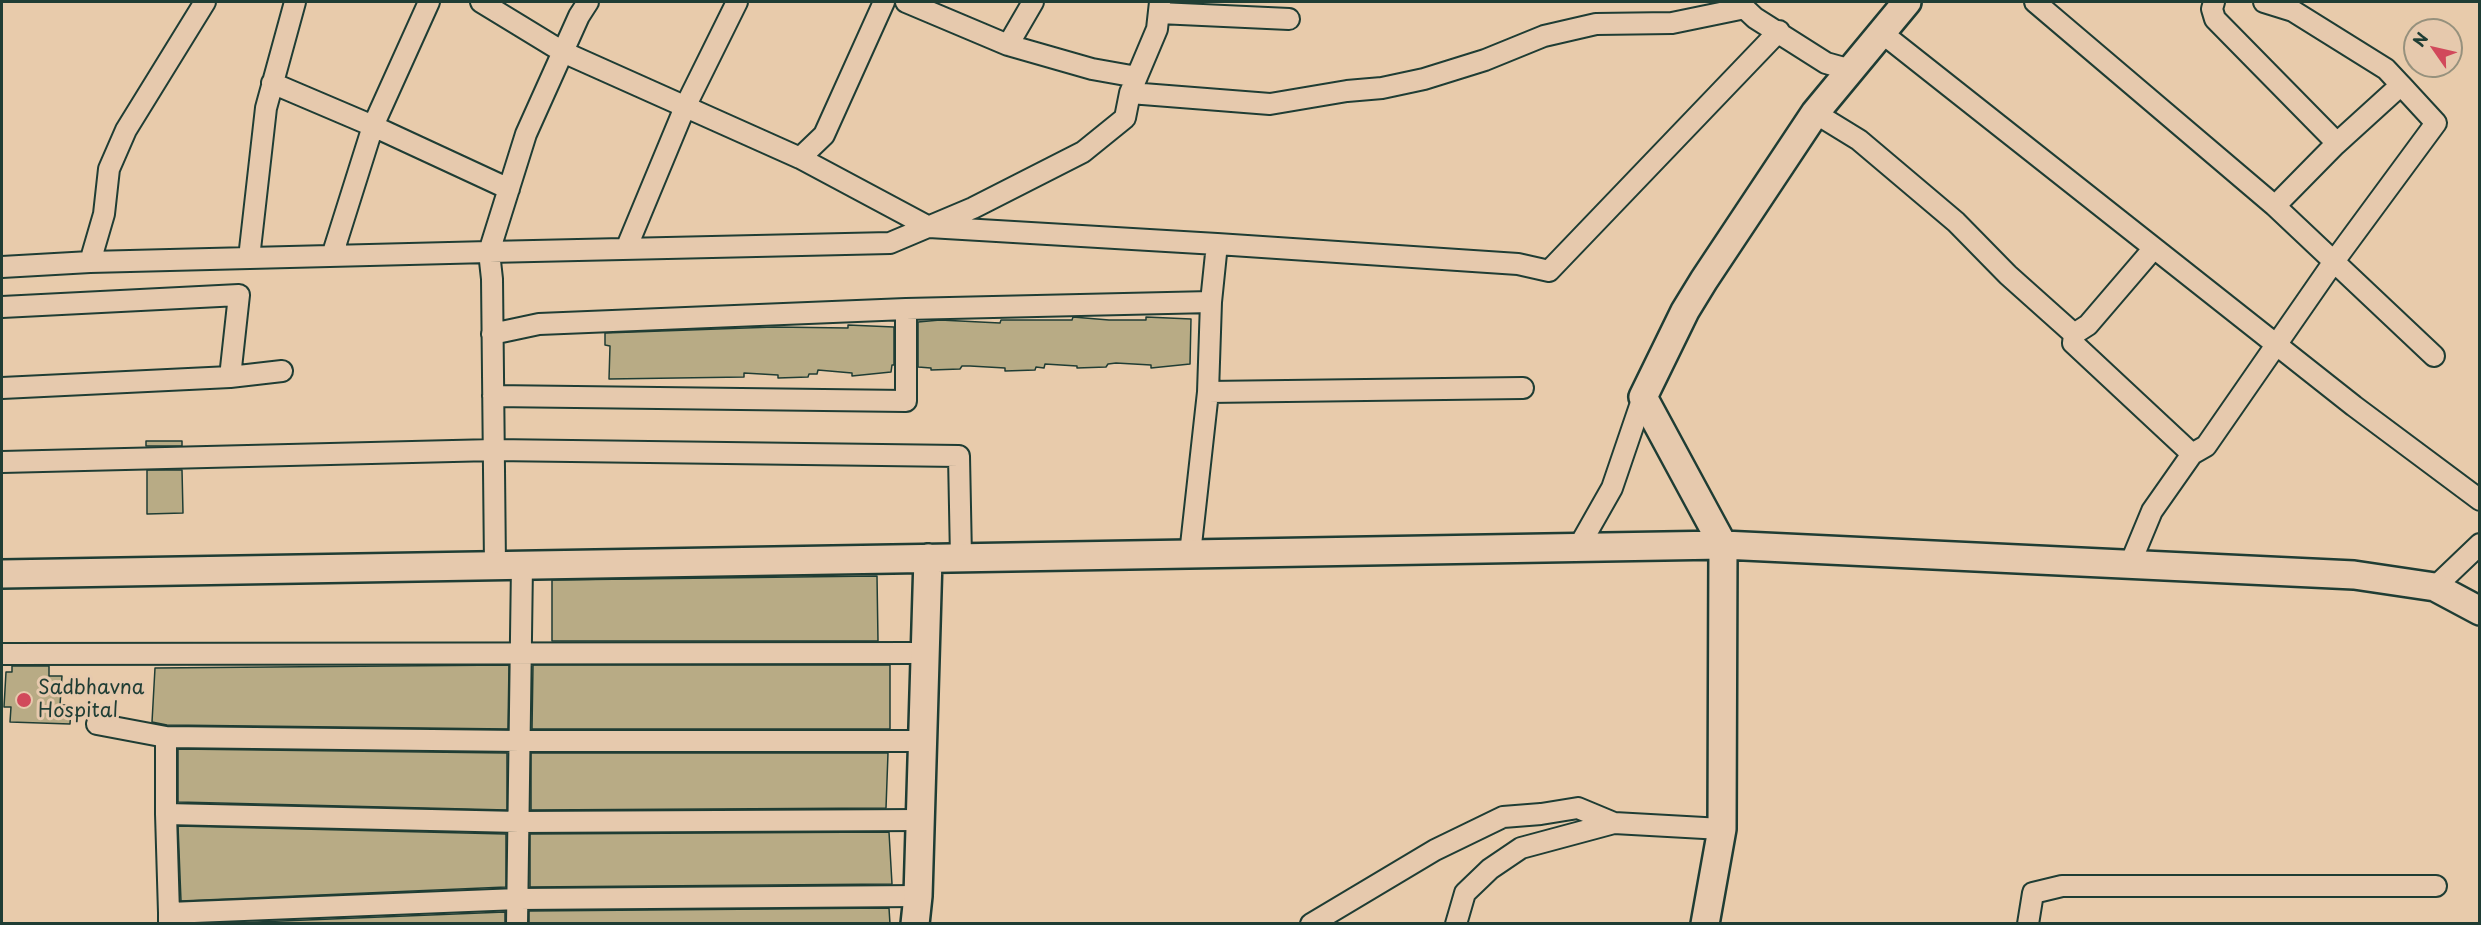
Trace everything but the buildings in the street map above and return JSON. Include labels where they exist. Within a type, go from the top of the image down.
[{"type":"street","points":[[90,262],[104,214],[109,169],[126,130],[205,2]]},
{"type":"street","points":[[249,258],[266,108],[295,2]]},
{"type":"street","points":[[333,256],[373,126],[429,2]]},
{"type":"street","points":[[481,2],[563,52],[800,158],[929,227],[1518,264],[1549,271],[1779,31]]},
{"type":"street","points":[[495,565],[489,252],[526,134],[588,2]]},
{"type":"street","points":[[626,249],[685,107],[737,2]]},
{"type":"street","points":[[800,158],[824,135],[884,2]]},
{"type":"street","points":[[906,2],[1008,45],[1092,69],[1133,85],[1270,104],[1336,92],[1382,88],[1424,79],[1456,70],[1544,36],[1596,24],[1672,23],[1741,5],[1755,18],[1779,31],[1826,63],[1851,70]]},
{"type":"street","points":[[1008,45],[1033,2]]},
{"type":"street","points":[[1578,548],[1612,488],[1643,396],[1685,311],[1815,113],[1907,2]]},
{"type":"street","points":[[2035,2],[2275,206],[2335,260],[2434,356]]},
{"type":"street","points":[[2214,2],[2212,9],[2215,19],[2335,141],[2335,145]]},
{"type":"street","points":[[2130,564],[2152,511],[2192,454],[2206,446],[2335,260],[2436,123],[2386,69],[2293,11],[2264,2]]},
{"type":"street","points":[[2,267],[90,262],[890,243],[973,208],[1083,152],[1125,118],[1133,85],[1157,29],[1160,7],[1289,20]]},
{"type":"street","points":[[1882,33],[2277,346],[2480,500]]},
{"type":"street","points":[[272,83],[373,126],[509,189]]},
{"type":"street","points":[[2275,206],[2335,145],[2401,85]]},
{"type":"street","points":[[1815,113],[1859,140],[1956,222],[2008,275],[2074,334]]},
{"type":"street","points":[[1190,554],[1208,392],[1211,302],[1217,244]]},
{"type":"street","points":[[2074,334],[2088,325],[2154,248]]},
{"type":"street","points":[[2,307],[239,295],[230,377]]},
{"type":"street","points":[[492,334],[539,324],[906,309],[1211,302]]},
{"type":"street","points":[[493,396],[906,401],[906,309]]},
{"type":"street","points":[[2074,334],[2073,343],[2192,454]]},
{"type":"street","points":[[2,388],[230,377],[282,371]]},
{"type":"street","points":[[1208,392],[1523,388]]},
{"type":"street","points":[[1643,396],[1723,545],[1722,829],[1705,924]]},
{"type":"street","points":[[2,462],[494,450],[959,456],[961,558]]},
{"type":"street","points":[[2435,586],[2480,544]]},
{"type":"street","points":[[2,574],[1723,545],[2354,575],[2435,586],[2480,611]]},
{"type":"street","points":[[915,924],[918,896],[928,558]]},
{"type":"street","points":[[517,924],[522,565]]},
{"type":"street","points":[[2,654],[925,653]]},
{"type":"street","points":[[97,724],[166,737],[520,741],[922,741]]},
{"type":"street","points":[[166,737],[169,918],[518,899],[918,896]]},
{"type":"street","points":[[1311,924],[1435,850],[1503,817],[1578,808],[1614,823]]},
{"type":"street","points":[[166,814],[519,822],[920,820]]},
{"type":"street","points":[[1455,924],[1465,893],[1491,868],[1521,848],[1614,823],[1722,829]]},
{"type":"street","points":[[2028,924],[2033,893],[2062,886],[2436,886]]},
{"type":"place","name":"Sadbhavna Hospital","points":[[24,700]]}]
